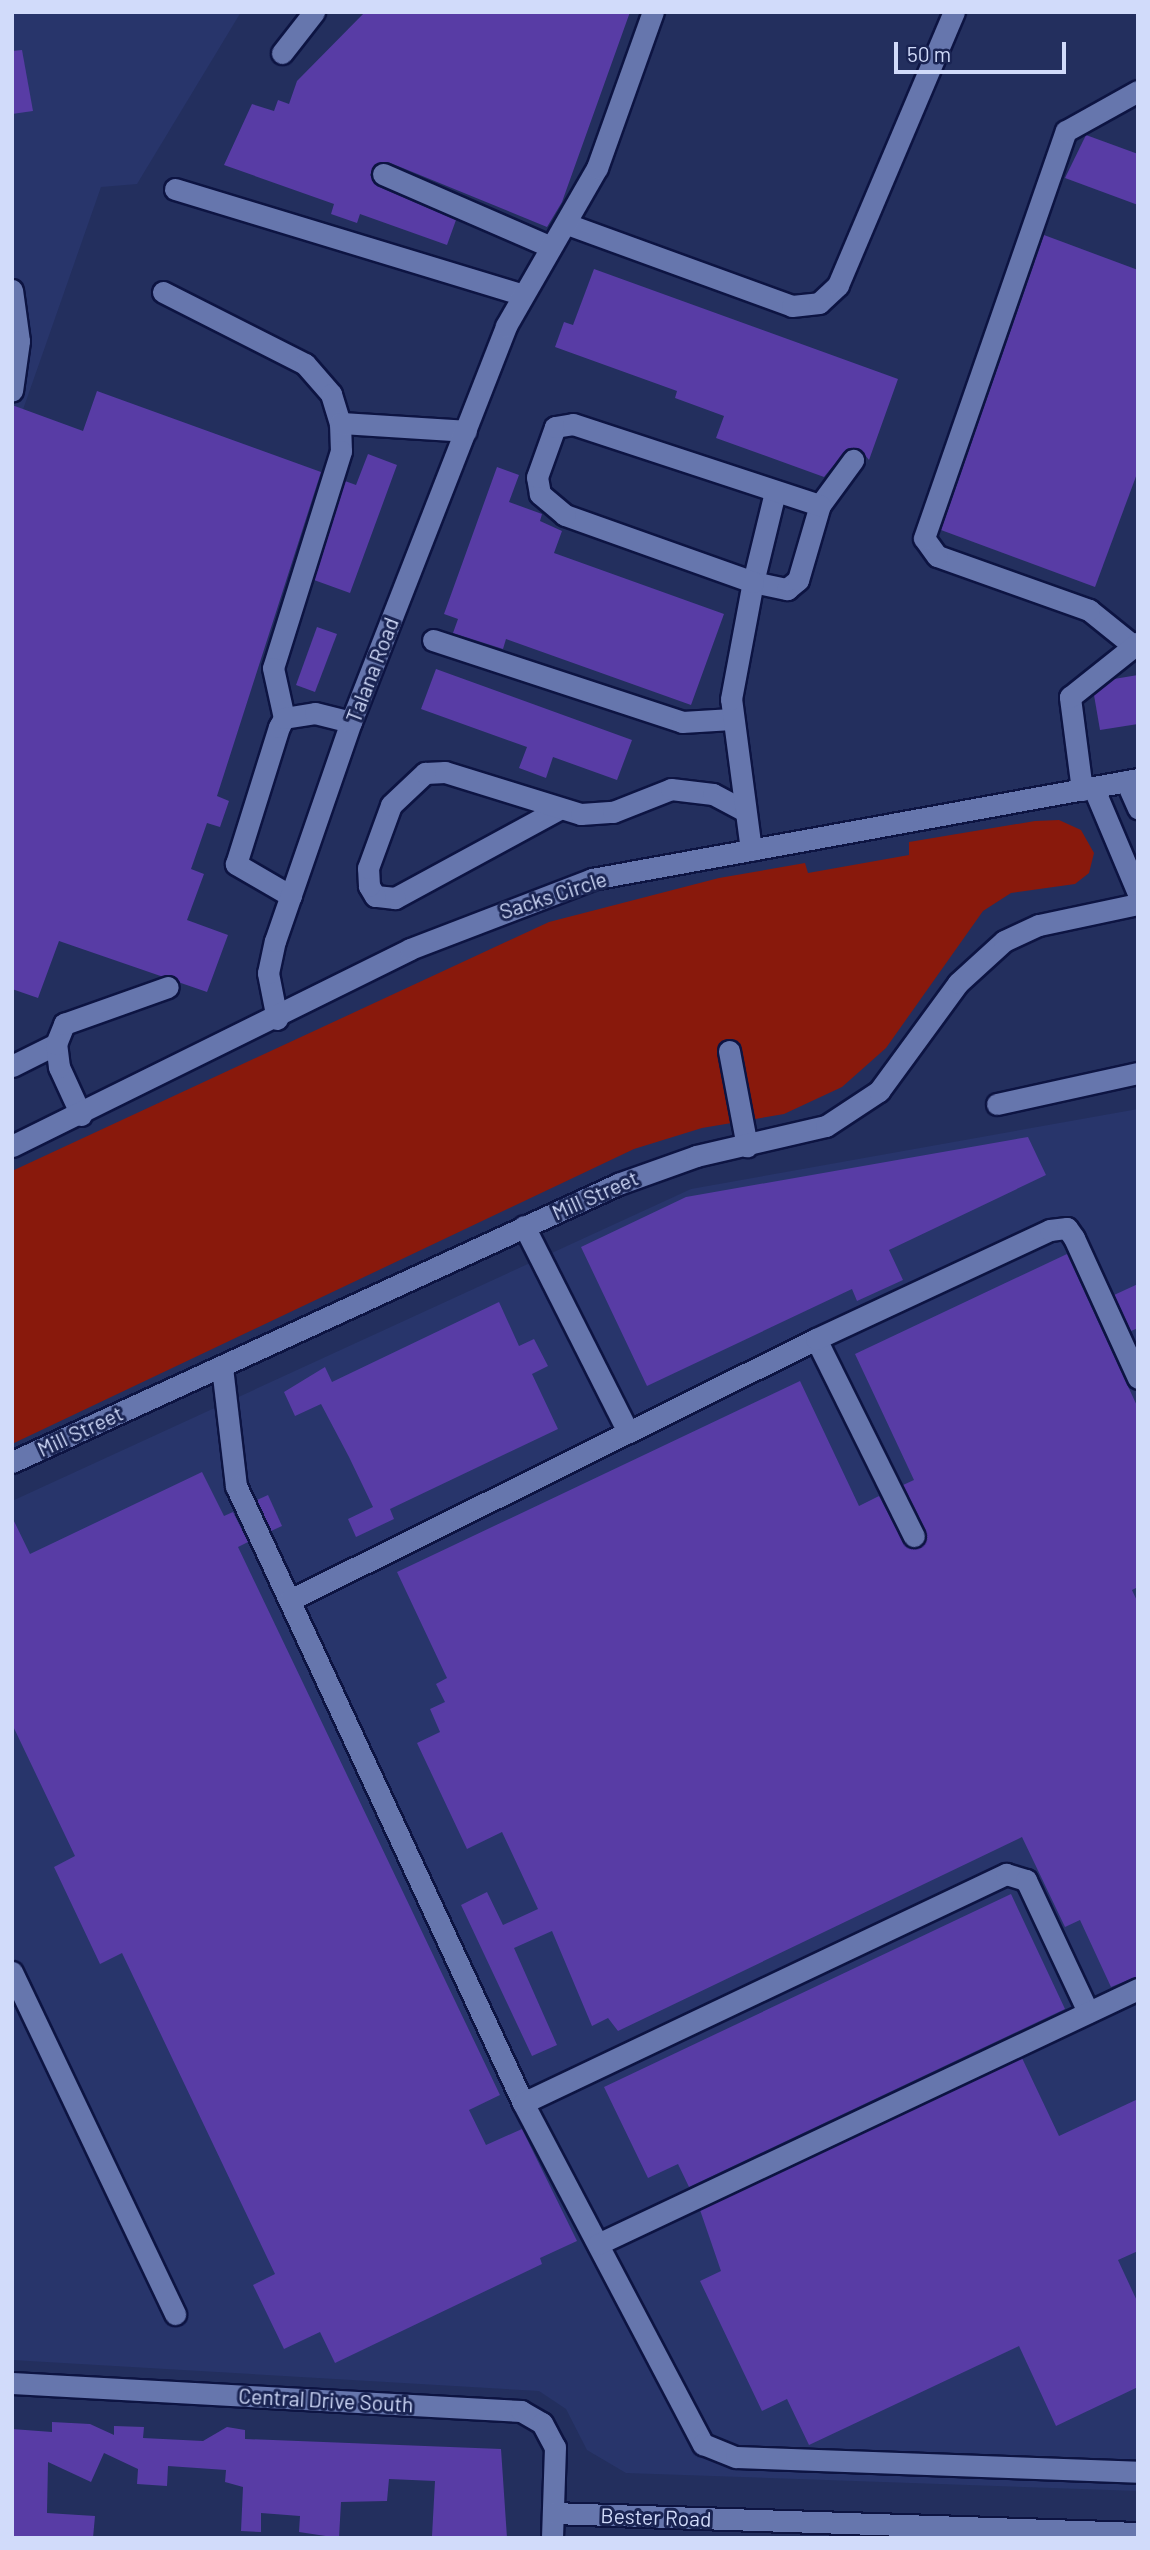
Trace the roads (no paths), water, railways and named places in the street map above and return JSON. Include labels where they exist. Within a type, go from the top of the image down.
[{"type":"street","points":[[282,53],[314,12]]},
{"type":"street","name":"Talana Road","points":[[277,1019],[268,973],[291,896],[351,722],[506,326],[520,294],[568,225],[597,168],[653,12]]},
{"type":"street","points":[[568,225],[792,306],[819,303],[838,285],[954,12]]},
{"type":"street","points":[[1138,91],[1066,131],[924,538],[936,556],[1089,610],[1134,643],[1070,697],[1088,789],[1138,893]]},
{"type":"street","points":[[383,174],[551,247]]},
{"type":"street","points":[[175,189],[520,294]]},
{"type":"street","points":[[12,290],[19,341],[12,391]]},
{"type":"street","points":[[163,292],[305,364],[331,394],[341,423],[341,452],[273,668],[284,718],[236,864],[291,896]]},
{"type":"street","points":[[341,423],[466,431]]},
{"type":"street","points":[[820,505],[573,424],[555,427],[537,477],[540,494],[565,515],[753,582],[793,586],[820,505],[853,460]]},
{"type":"street","points":[[751,850],[741,809],[732,719],[753,582],[775,492]]},
{"type":"street","points":[[433,640],[682,722],[732,719]]},
{"type":"street","points":[[284,718],[315,713],[351,722]]},
{"type":"street","points":[[559,809],[396,898],[383,899],[369,886],[368,868],[391,805],[425,773],[445,772],[559,809],[597,815],[657,793],[689,789],[741,809]]},
{"type":"street","points":[[1132,780],[1138,808]]},
{"type":"street","name":"Sacks Circle","points":[[12,1146],[277,1019],[410,950],[525,902],[593,879],[1132,780]]},
{"type":"street","name":"Mill Street","points":[[12,1462],[524,1226],[661,1167],[826,1126],[870,1099],[958,983],[1004,941],[1039,925],[1138,904]]},
{"type":"street","points":[[80,1115],[56,1044],[64,1024],[80,1014],[168,986]]},
{"type":"street","points":[[12,1066],[56,1044]]},
{"type":"street","points":[[729,1051],[747,1146]]},
{"type":"street","points":[[996,1104],[1138,1073]]},
{"type":"street","points":[[524,1226],[628,1432]]},
{"type":"street","points":[[290,1600],[816,1339],[1067,1228],[1138,1378]]},
{"type":"street","points":[[816,1339],[914,1536]]},
{"type":"street","points":[[222,1367],[236,1486],[523,2103],[693,2428],[714,2454],[1133,2469]]},
{"type":"street","points":[[523,2103],[1006,1874],[1026,1880],[1088,2012]]},
{"type":"street","points":[[12,1972],[174,2314]]},
{"type":"street","points":[[598,2244],[1138,1989]]},
{"type":"street","name":"Central Drive South","points":[[12,2383],[521,2411],[542,2423],[555,2447],[552,2538]]},
{"type":"street","name":"Bester Road","points":[[553,2513],[646,2527],[1138,2533]]}]
